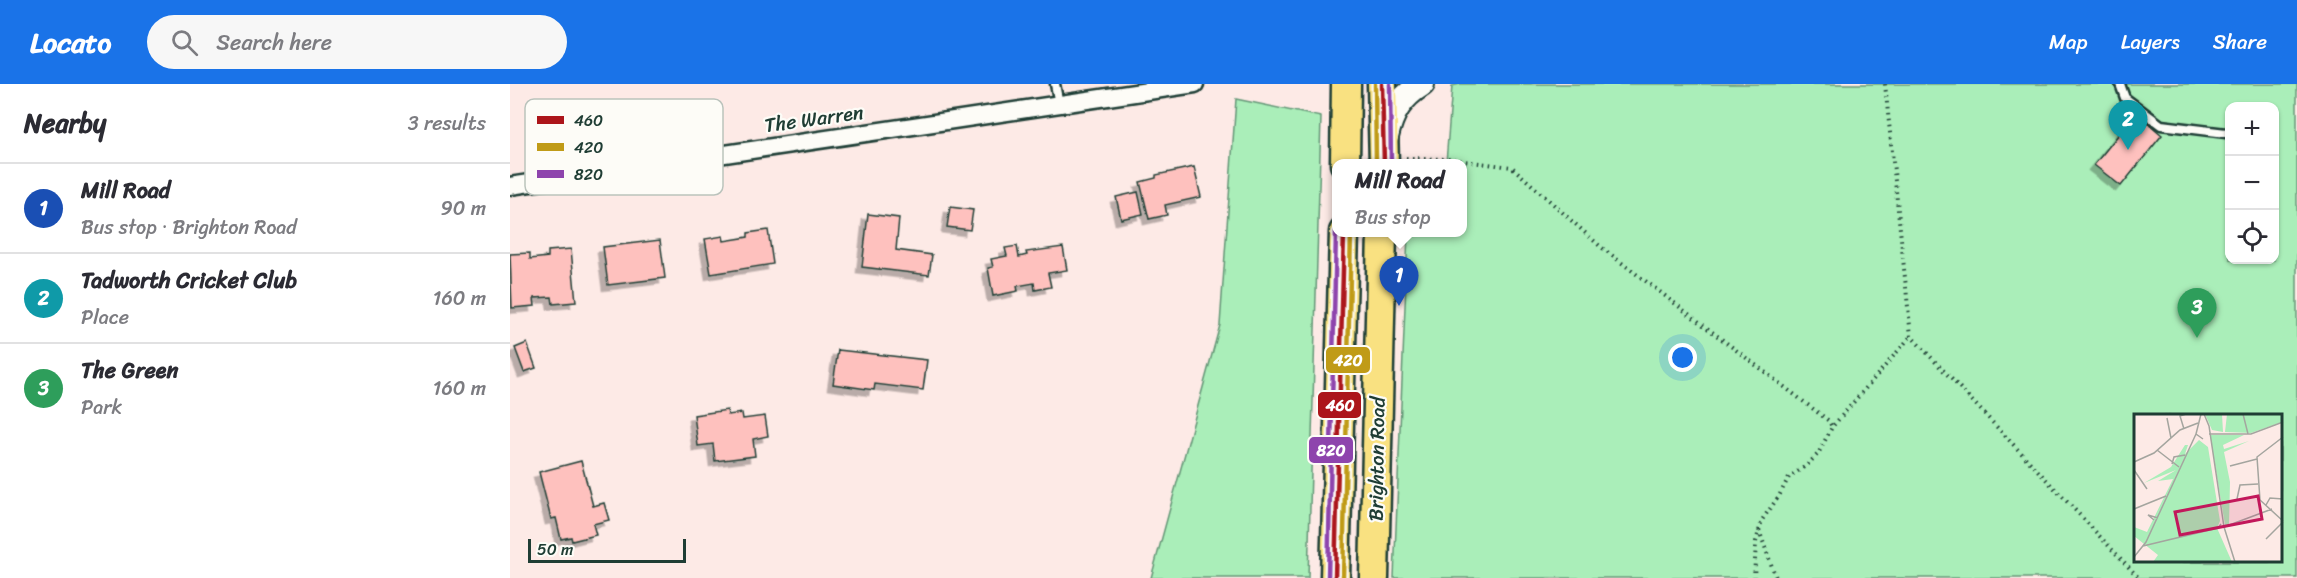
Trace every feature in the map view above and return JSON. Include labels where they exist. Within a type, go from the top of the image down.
[{"type":"highway","points":[[1346,84],[1346,159]]},
{"type":"highway","points":[[1382,84],[1384,157]]},
{"type":"highway","name":"Brighton Road","points":[[1335,578],[1344,237]]},
{"type":"highway","name":"Brighton Road","points":[[1374,578],[1382,237]]},
{"type":"main road","points":[[1384,157],[1389,126],[1397,106],[1409,92],[1422,84]]},
{"type":"street","name":"The Warren","points":[[723,154],[1193,84]]},
{"type":"street","name":"The Warren","points":[[510,186],[525,184]]},
{"type":"lane","points":[[1055,84],[1059,104]]},
{"type":"lane","points":[[2120,84],[2125,98],[2161,125],[2225,133]]},
{"type":"path","points":[[1885,84],[1911,336],[2139,578]]},
{"type":"path","points":[[1384,157],[1448,159]]},
{"type":"path","points":[[1467,161],[1512,167],[1600,247],[1820,414],[1829,421],[1832,427]]},
{"type":"path","points":[[1754,578],[1762,520],[1789,477],[1818,454],[1832,427],[1911,336]]},
{"type":"path","points":[[1759,529],[1776,578]]},
{"type":"green space","points":[[1460,84],[2297,84],[2297,578],[1394,578],[1408,237],[1467,237],[1467,159],[1446,159],[1452,86]]},
{"type":"green space","points":[[1236,99],[1321,117],[1308,578],[1151,578],[1220,325]]},
{"type":"building","points":[[2136,113],[2162,135],[2121,186],[2094,165]]},
{"type":"building","points":[[1194,167],[1201,197],[1165,205],[1167,215],[1149,219],[1140,182],[1156,178],[1156,175]]},
{"type":"building","points":[[1138,192],[1143,214],[1121,219],[1116,197]]},
{"type":"building","points":[[950,207],[973,210],[970,230],[947,227]]},
{"type":"building","points":[[868,214],[899,218],[896,250],[932,255],[929,275],[862,267]]},
{"type":"building","points":[[768,230],[773,264],[711,274],[705,239],[723,236],[724,241],[748,237],[748,233]]},
{"type":"building","points":[[660,240],[665,278],[608,285],[603,247]]},
{"type":"building","points":[[1017,246],[1019,257],[1027,255],[1026,252],[1063,247],[1067,270],[1048,273],[1051,287],[1035,290],[1034,283],[1017,286],[1018,291],[993,296],[988,268],[993,267],[991,259],[1007,256],[1005,248]]},
{"type":"building","points":[[571,249],[576,302],[553,304],[552,297],[534,298],[535,306],[512,308],[510,254],[530,253],[530,259],[548,257],[548,251]]},
{"type":"building","points":[[527,343],[536,368],[524,372],[515,348]]},
{"type":"building","points":[[838,350],[927,360],[923,390],[875,384],[874,390],[833,384]]},
{"type":"building","points":[[727,410],[728,415],[742,413],[743,419],[765,416],[768,436],[753,439],[755,456],[715,461],[713,444],[698,446],[694,415]]},
{"type":"building","points":[[581,461],[593,506],[604,503],[609,520],[593,524],[596,535],[572,541],[571,537],[561,539],[556,518],[551,519],[539,472]]},
{"type":"transit line","name":"420","points":[[1375,84],[1376,159]]},
{"type":"transit line","name":"460","points":[[1382,84],[1384,159]]},
{"type":"transit line","name":"820","points":[[1390,84],[1391,159]]},
{"type":"transit line","name":"820","points":[[1328,578],[1336,237]]},
{"type":"transit line","name":"460","points":[[1335,578],[1344,237]]},
{"type":"transit line","name":"420","points":[[1343,578],[1351,237]]},
{"type":"place","name":"Tadworth Cricket Club","points":[[2128,150]]},
{"type":"place","name":"Mill Road","points":[[1399,306]]},
{"type":"place","name":"The Green","points":[[2197,338]]}]
